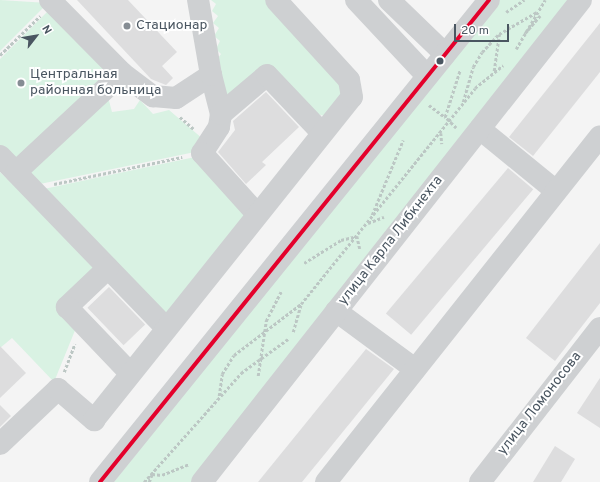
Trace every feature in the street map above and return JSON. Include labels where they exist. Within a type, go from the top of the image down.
[{"type":"street","points":[[198,0],[211,75],[221,114],[219,127],[206,148],[257,214]]},
{"type":"street","points":[[0,444],[58,389],[94,420],[257,214],[352,97],[349,80],[276,0]]},
{"type":"street","points":[[356,0],[427,76]]},
{"type":"street","points":[[389,0],[454,59]]},
{"type":"street","name":"улица Карла Либкнехта","points":[[202,476],[336,312],[581,0]]},
{"type":"street","points":[[51,1],[122,73],[153,96],[176,98],[211,75]]},
{"type":"street","points":[[100,482],[427,76],[454,59],[496,7]]},
{"type":"street","points":[[16,172],[122,73]]},
{"type":"street","points":[[221,114],[267,75],[322,133]]},
{"type":"street","points":[[476,134],[556,191]]},
{"type":"street","points":[[326,482],[600,136]]},
{"type":"street","points":[[0,157],[166,328]]},
{"type":"street","points":[[108,268],[67,307],[130,373]]},
{"type":"street","points":[[336,312],[415,369]]},
{"type":"street","name":"улица Ломоносова","points":[[480,482],[600,328]]},
{"type":"path","points":[[496,7],[524,0]]},
{"type":"path","points":[[513,55],[520,38],[544,0]]},
{"type":"path","points":[[0,55],[51,1]]},
{"type":"path","points":[[520,38],[546,11]]},
{"type":"path","points":[[462,106],[473,67],[499,34],[537,12]]},
{"type":"path","points":[[494,72],[499,34]]},
{"type":"path","points":[[446,117],[454,59]]},
{"type":"path","points":[[219,398],[222,374],[230,360],[301,304],[449,123],[475,88],[508,60]]},
{"type":"path","points":[[161,96],[166,106],[206,148]]},
{"type":"path","points":[[427,103],[446,117],[449,123],[476,134]]},
{"type":"path","points":[[371,219],[406,134]]},
{"type":"path","points":[[32,189],[206,148]]},
{"type":"path","points":[[298,269],[329,245],[357,236]]},
{"type":"path","points":[[256,384],[262,357],[266,322],[285,285]]},
{"type":"path","points":[[144,482],[219,398],[262,357],[292,336],[301,304]]},
{"type":"path","points":[[58,389],[82,324]]},
{"type":"path","points":[[152,474],[202,476]]},
{"type":"path","points":[[149,482],[152,474]]},
{"type":"green space","points":[[0,0],[48,3],[0,51]]},
{"type":"green space","points":[[211,0],[268,0],[340,81],[341,96],[324,116],[318,114],[267,64],[224,98],[215,62],[221,54],[216,49],[220,41],[214,36],[219,28],[213,23],[218,16],[212,11],[216,4]]},
{"type":"green space","points":[[497,0],[577,0],[195,482],[114,482]]},
{"type":"green space","points":[[52,7],[105,63],[104,79],[15,160],[0,150],[0,59]]},
{"type":"green space","points":[[108,97],[112,112],[134,109],[140,100],[153,114],[169,110],[203,139],[195,152],[35,185],[30,175],[33,162]]},
{"type":"green space","points":[[195,157],[245,215],[167,314],[39,190]]},
{"type":"green space","points":[[0,172],[97,266],[60,310],[76,328],[54,382],[12,338],[0,348]]},
{"type":"building","name":"Стационар","points":[[77,0],[128,0],[177,52],[162,66],[173,78],[166,85],[151,79]]},
{"type":"building","points":[[600,23],[600,72],[533,156],[509,137]]},
{"type":"building","points":[[266,92],[299,127],[262,162],[266,165],[246,184],[218,152],[235,130],[233,121]]},
{"type":"building","points":[[508,168],[533,189],[411,335],[386,314]]},
{"type":"building","points":[[600,243],[600,303],[555,361],[526,338]]},
{"type":"building","points":[[109,287],[145,324],[124,345],[87,308]]},
{"type":"building","points":[[0,346],[26,373],[0,398]]},
{"type":"building","points":[[366,349],[394,369],[302,482],[258,482]]},
{"type":"building","points":[[600,378],[600,428],[577,413]]},
{"type":"building","points":[[0,405],[11,416],[0,427]]},
{"type":"building","points":[[555,446],[575,459],[561,482],[533,482]]},
{"type":"transit line","points":[[100,482],[489,0]]},
{"type":"place","name":"Стационар","points":[[127,26]]},
{"type":"place","name":"Центральная районная больница","points":[[21,83]]}]
